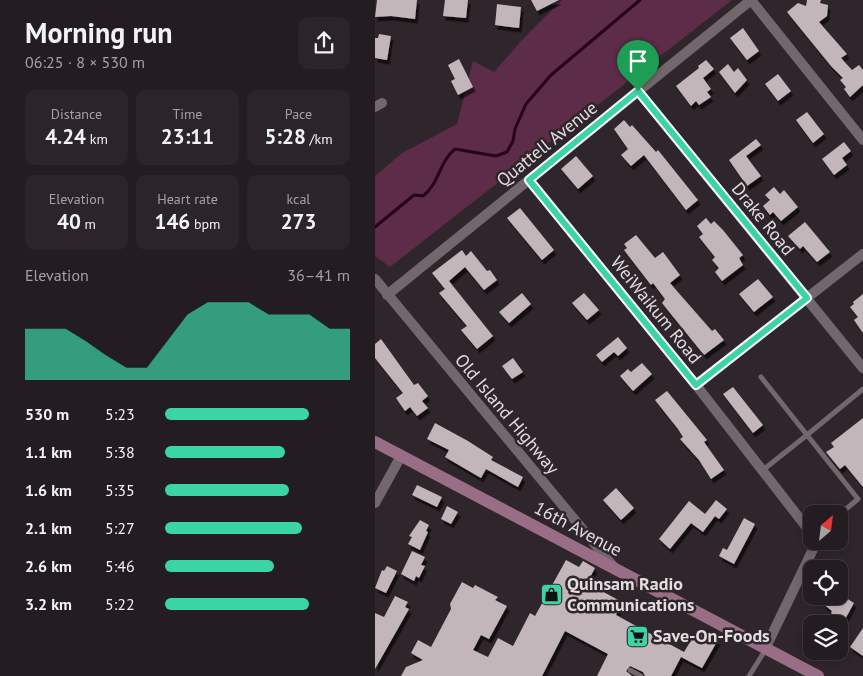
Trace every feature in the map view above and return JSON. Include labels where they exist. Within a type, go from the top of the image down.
[{"type":"street","name":"Quattell Avenue","points":[[387,295],[751,0]]},
{"type":"street","points":[[751,0],[863,140]]},
{"type":"street","name":"Drake Road","points":[[638,91],[863,368]]},
{"type":"street","name":"WeiWaikum Road","points":[[529,180],[696,385],[803,522]]},
{"type":"street","points":[[696,385],[863,254]]},
{"type":"street","name":"Old Island Highway","points":[[375,279],[615,568]]},
{"type":"street","name":"16th Avenue","points":[[375,442],[818,676]]},
{"type":"street","points":[[375,503],[401,456]]},
{"type":"street","points":[[766,647],[813,550]]},
{"type":"lane","points":[[761,377],[858,499],[848,507]]},
{"type":"lane","points":[[763,470],[863,389]]},
{"type":"lane","points":[[749,676],[766,647]]},
{"type":"lane","points":[[630,670],[641,676]]},
{"type":"shaded area","points":[[562,0],[732,0],[390,267],[375,256],[375,176],[402,153],[457,124],[473,61],[494,72],[522,40]]},
{"type":"building","points":[[377,0],[417,0],[415,19],[391,16],[375,17]]},
{"type":"building","points":[[445,0],[468,0],[466,18],[443,16]]},
{"type":"building","points":[[531,0],[559,0],[537,11]]},
{"type":"building","points":[[807,0],[821,0],[820,3],[828,5],[827,16],[819,22],[847,54],[841,58],[852,70],[859,65],[863,70],[863,85],[850,97],[844,89],[846,87],[840,80],[843,78],[787,12],[798,3],[806,6]]},
{"type":"building","points":[[497,4],[521,7],[519,28],[495,25]]},
{"type":"building","points":[[743,28],[759,51],[747,60],[730,38]]},
{"type":"building","points":[[379,34],[391,36],[387,60],[375,58],[375,38],[378,38]]},
{"type":"building","points":[[459,59],[473,87],[458,95],[451,81],[455,79],[448,65]]},
{"type":"building","points":[[706,60],[714,69],[703,78],[711,89],[707,92],[711,97],[699,105],[696,101],[691,106],[676,86]]},
{"type":"building","points":[[728,64],[734,72],[738,68],[747,80],[735,93],[719,72]]},
{"type":"building","points":[[778,74],[791,91],[778,101],[765,84]]},
{"type":"building","points":[[807,112],[824,134],[813,143],[796,120]]},
{"type":"building","points":[[624,120],[630,127],[632,125],[656,152],[658,150],[698,200],[686,210],[644,155],[631,166],[621,155],[628,149],[614,129]]},
{"type":"building","points":[[756,139],[761,145],[746,156],[761,176],[747,186],[729,160]]},
{"type":"building","points":[[844,142],[851,151],[842,158],[847,165],[834,175],[822,159]]},
{"type":"building","points":[[576,156],[593,176],[578,189],[561,169]]},
{"type":"building","points":[[774,187],[780,194],[784,190],[798,207],[781,221],[773,212],[770,215],[763,206],[770,200],[765,195]]},
{"type":"building","points":[[520,208],[554,250],[542,260],[507,218]]},
{"type":"building","points":[[706,218],[711,224],[714,221],[723,230],[743,255],[739,258],[743,265],[722,281],[715,272],[719,268],[712,260],[715,257],[699,237],[703,234],[697,226]]},
{"type":"building","points":[[805,222],[830,252],[817,262],[803,246],[800,249],[788,236]]},
{"type":"building","points":[[636,235],[655,258],[663,252],[680,275],[670,283],[712,331],[715,329],[724,340],[704,355],[662,303],[665,299],[653,283],[651,285],[624,250],[627,248],[624,244]]},
{"type":"building","points":[[462,250],[466,256],[471,251],[497,280],[484,290],[465,267],[449,281],[493,336],[477,349],[461,330],[467,326],[439,293],[445,289],[432,273]]},
{"type":"building","points":[[758,279],[773,297],[754,312],[739,294]]},
{"type":"building","points":[[522,293],[531,304],[509,323],[499,312]]},
{"type":"building","points":[[584,293],[599,310],[587,320],[572,303]]},
{"type":"building","points":[[863,294],[863,333],[854,320],[858,317],[850,307]]},
{"type":"building","points":[[618,337],[627,348],[618,356],[614,352],[602,362],[596,355]]},
{"type":"building","points":[[381,339],[414,385],[418,383],[428,396],[422,401],[428,408],[417,416],[410,407],[405,411],[396,398],[403,393],[375,358],[375,344]]},
{"type":"building","points":[[513,358],[523,372],[512,379],[502,366]]},
{"type":"building","points":[[642,363],[652,374],[633,391],[620,376],[628,369],[631,372]]},
{"type":"building","points":[[733,387],[763,425],[753,433],[723,394]]},
{"type":"building","points":[[667,391],[707,440],[704,442],[724,470],[711,479],[699,460],[680,439],[683,437],[678,429],[655,400]]},
{"type":"building","points":[[863,418],[863,487],[845,465],[840,469],[826,452],[834,447],[831,443]]},
{"type":"building","points":[[435,423],[493,457],[491,460],[523,477],[518,487],[486,469],[481,478],[445,457],[449,450],[427,439]]},
{"type":"building","points":[[417,485],[442,497],[437,507],[412,495]]},
{"type":"building","points":[[616,488],[634,508],[621,520],[603,500]]},
{"type":"building","points":[[716,500],[727,509],[719,519],[715,516],[703,532],[691,523],[670,549],[659,539],[689,501],[705,514]]},
{"type":"building","points":[[447,506],[458,512],[451,524],[441,519]]},
{"type":"building","points":[[744,518],[755,524],[734,564],[719,556],[723,548],[727,550]]},
{"type":"building","points":[[420,520],[429,525],[420,550],[408,544],[412,537],[409,536]]},
{"type":"building","points":[[412,551],[425,557],[421,565],[425,566],[419,578],[416,576],[414,581],[401,574]]},
{"type":"building","points":[[566,560],[579,567],[583,561],[595,568],[587,583],[622,602],[616,615],[684,652],[698,629],[718,640],[702,668],[681,657],[671,676],[645,676],[643,672],[630,666],[626,671],[632,676],[597,676],[608,654],[565,631],[542,676],[401,676],[406,667],[423,660],[411,653],[418,640],[431,647],[451,609],[450,604],[462,582],[473,588],[475,585],[498,597],[495,600],[507,606],[489,639],[481,635],[473,650],[488,657],[498,638],[513,646],[530,613],[535,616]]},
{"type":"building","points":[[387,566],[397,571],[386,593],[375,588],[382,570],[384,571]]},
{"type":"building","points":[[395,596],[408,602],[405,607],[409,609],[375,669],[375,613],[384,617]]},
{"type":"building","points":[[848,599],[854,603],[847,615],[834,615],[831,613],[832,611],[824,605],[848,605]]},
{"type":"building","points":[[863,628],[863,656],[850,647]]},
{"type":"waterway","points":[[375,227],[414,195],[423,196],[433,185],[445,160],[455,149],[496,156],[507,152],[513,141],[515,129],[526,104],[551,75],[640,0]]},
{"type":"place","name":"Quinsam Radio Communications","points":[[551,594]]},
{"type":"place","name":"Save-On-Foods","points":[[637,636]]},
{"type":"route","points":[[638,91],[807,298],[696,385],[529,180],[638,91]]}]
